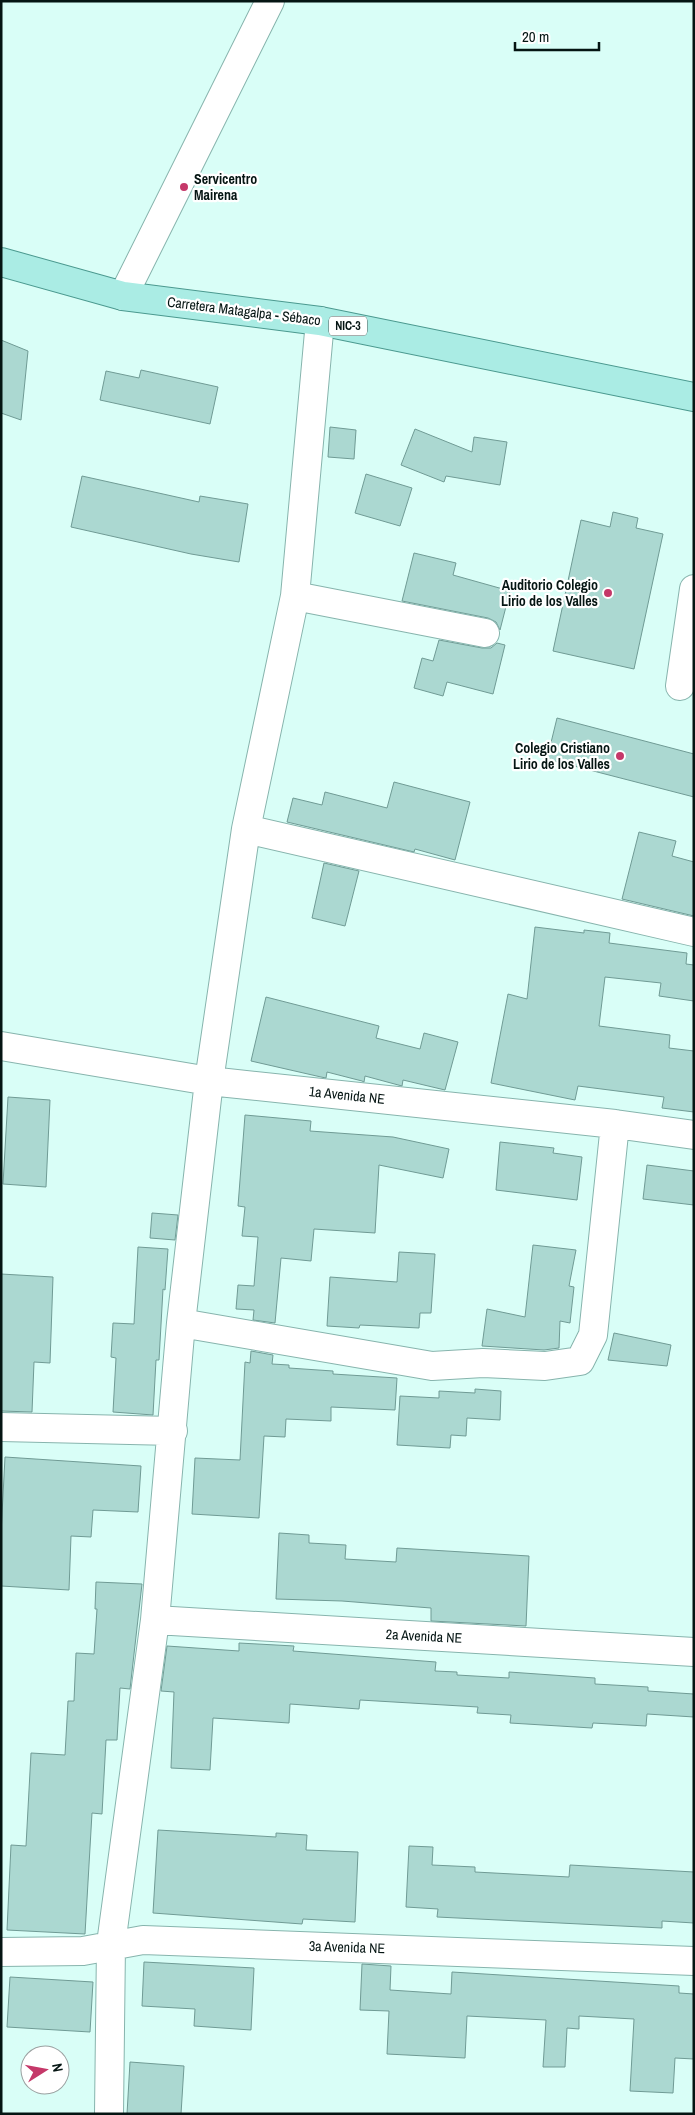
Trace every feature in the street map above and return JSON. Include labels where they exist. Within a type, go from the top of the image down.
[{"type":"main road","name":"Carretera Matagalpa - Sébaco","points":[[1,262],[123,296],[320,320],[694,397]]},
{"type":"street","points":[[123,296],[270,1]]},
{"type":"street","points":[[109,2114],[111,1944],[155,1620],[181,1323],[209,1080],[246,829],[294,596],[320,320]]},
{"type":"street","points":[[680,686],[694,589]]},
{"type":"street","points":[[294,596],[485,633]]},
{"type":"street","points":[[246,829],[694,932]]},
{"type":"street","name":"1a Avenida NE","points":[[1,1046],[209,1080],[615,1124],[694,1135]]},
{"type":"street","points":[[181,1323],[432,1366],[483,1363],[545,1366],[580,1361],[593,1335],[615,1124]]},
{"type":"street","points":[[1,1427],[173,1431]]},
{"type":"street","name":"2a Avenida NE","points":[[155,1620],[694,1652]]},
{"type":"street","name":"3a Avenida NE","points":[[1,1952],[83,1951],[111,1944],[143,1940],[694,1961]]},
{"type":"building","points":[[1,340],[28,351],[21,420],[1,413]]},
{"type":"building","points":[[141,370],[218,387],[210,424],[100,400],[106,371],[139,378]]},
{"type":"building","points":[[330,427],[356,430],[354,459],[328,457]]},
{"type":"building","points":[[415,429],[472,452],[474,437],[507,442],[500,485],[446,476],[444,482],[401,465]]},
{"type":"building","points":[[366,474],[412,488],[400,526],[355,513]]},
{"type":"building","points":[[82,476],[199,502],[200,496],[248,504],[239,562],[191,554],[71,527]]},
{"type":"building","name":"Auditorio Colegio Lirio de los Valles","points":[[613,512],[638,518],[636,528],[663,534],[634,669],[553,651],[581,520],[610,527]]},
{"type":"building","points":[[414,553],[456,563],[453,575],[510,591],[500,630],[496,622],[488,618],[402,601]]},
{"type":"building","points":[[439,640],[482,648],[491,648],[497,643],[505,645],[493,694],[447,682],[443,696],[414,688],[422,658],[433,661]]},
{"type":"building","name":"Colegio Cristiano Lirio de los Valles","points":[[557,718],[694,754],[694,797],[547,759]]},
{"type":"building","points":[[394,782],[470,802],[455,860],[415,849],[414,852],[287,822],[293,798],[322,805],[325,792],[387,808]]},
{"type":"building","points":[[639,832],[676,841],[672,856],[694,862],[694,916],[622,899]]},
{"type":"building","points":[[324,863],[359,871],[345,926],[312,918]]},
{"type":"building","points":[[535,927],[584,933],[584,930],[610,933],[609,943],[687,953],[686,964],[694,965],[694,1001],[659,996],[661,983],[605,977],[599,1026],[670,1035],[669,1048],[694,1051],[694,1112],[662,1108],[664,1097],[578,1086],[575,1100],[491,1083],[508,994],[527,999]]},
{"type":"building","points":[[266,997],[379,1026],[376,1038],[420,1049],[424,1033],[458,1042],[445,1090],[403,1080],[402,1086],[365,1076],[364,1082],[327,1072],[326,1078],[251,1061]]},
{"type":"building","points":[[8,1097],[50,1100],[46,1187],[3,1184]]},
{"type":"building","points":[[245,1115],[311,1121],[310,1131],[393,1137],[449,1149],[443,1178],[379,1165],[375,1233],[314,1229],[311,1261],[281,1258],[275,1323],[253,1320],[254,1310],[236,1309],[238,1285],[254,1286],[258,1237],[242,1236],[245,1207],[238,1206]]},
{"type":"building","points":[[500,1142],[554,1148],[553,1153],[582,1157],[577,1200],[496,1190]]},
{"type":"building","points":[[647,1165],[694,1171],[694,1205],[643,1199]]},
{"type":"building","points":[[152,1213],[178,1215],[175,1240],[150,1238]]},
{"type":"building","points":[[533,1245],[576,1250],[569,1286],[574,1287],[570,1323],[560,1321],[559,1348],[544,1350],[482,1346],[487,1309],[525,1317]]},
{"type":"building","points":[[138,1247],[168,1249],[165,1290],[163,1289],[159,1360],[156,1360],[153,1415],[113,1412],[116,1358],[111,1357],[113,1323],[134,1324]]},
{"type":"building","points":[[399,1252],[435,1254],[431,1313],[420,1313],[419,1328],[360,1325],[359,1328],[327,1326],[330,1277],[397,1282]]},
{"type":"building","points":[[1,1274],[53,1277],[50,1363],[34,1362],[32,1412],[1,1411]]},
{"type":"building","points":[[614,1333],[671,1345],[667,1366],[608,1360]]},
{"type":"building","points":[[251,1351],[273,1355],[272,1364],[289,1365],[289,1368],[333,1371],[333,1374],[397,1378],[395,1410],[331,1407],[331,1421],[286,1419],[285,1437],[264,1436],[259,1518],[192,1514],[195,1458],[240,1460],[245,1362],[250,1363]]},
{"type":"building","points":[[475,1389],[501,1391],[500,1420],[467,1418],[466,1436],[451,1435],[450,1448],[397,1445],[400,1396],[439,1398],[439,1391],[475,1393]]},
{"type":"building","points":[[5,1457],[141,1466],[138,1512],[93,1510],[91,1537],[71,1536],[69,1590],[1,1586],[1,1534]]},
{"type":"building","points":[[279,1533],[309,1535],[309,1543],[346,1545],[345,1559],[396,1562],[397,1548],[529,1556],[526,1626],[431,1621],[431,1608],[342,1601],[276,1599]]},
{"type":"building","points":[[96,1582],[142,1584],[130,1689],[120,1688],[117,1740],[106,1740],[102,1814],[92,1813],[85,1934],[7,1930],[11,1845],[26,1846],[31,1753],[65,1755],[68,1701],[74,1701],[76,1653],[94,1654],[97,1609],[95,1609]]},
{"type":"building","points":[[239,1643],[294,1646],[293,1651],[436,1662],[435,1671],[457,1672],[457,1675],[509,1678],[509,1672],[595,1678],[595,1684],[648,1687],[648,1691],[694,1694],[694,1717],[647,1714],[646,1726],[593,1723],[592,1728],[510,1723],[511,1715],[477,1713],[478,1707],[360,1700],[359,1709],[290,1704],[289,1723],[213,1718],[210,1770],[171,1768],[174,1692],[161,1691],[167,1646],[239,1651]]},
{"type":"building","points":[[158,1830],[276,1837],[276,1833],[307,1835],[306,1850],[358,1852],[355,1922],[303,1919],[302,1924],[153,1913]]},
{"type":"building","points":[[409,1846],[433,1847],[432,1865],[475,1867],[475,1872],[569,1877],[570,1865],[694,1872],[694,1923],[662,1921],[662,1928],[437,1917],[438,1909],[406,1907]]},
{"type":"building","points":[[144,1962],[254,1968],[251,2030],[194,2026],[195,2009],[142,2006]]},
{"type":"building","points":[[362,1964],[391,1966],[390,1990],[451,1994],[452,1972],[679,1986],[679,1993],[694,1994],[694,2059],[675,2058],[673,2093],[630,2091],[634,2019],[579,2016],[579,2029],[567,2028],[565,2067],[543,2067],[546,2020],[467,2016],[465,2058],[387,2054],[389,2011],[360,2010]]},
{"type":"building","points":[[10,1977],[93,1982],[90,2032],[7,2027]]},
{"type":"building","points":[[130,2062],[184,2066],[181,2114],[127,2114]]},
{"type":"place","name":"Servicentro Mairena","points":[[184,187]]},
{"type":"place","name":"Auditorio Colegio Lirio de los Valles","points":[[608,593]]},
{"type":"place","name":"Colegio Cristiano Lirio de los Valles","points":[[620,756]]}]
